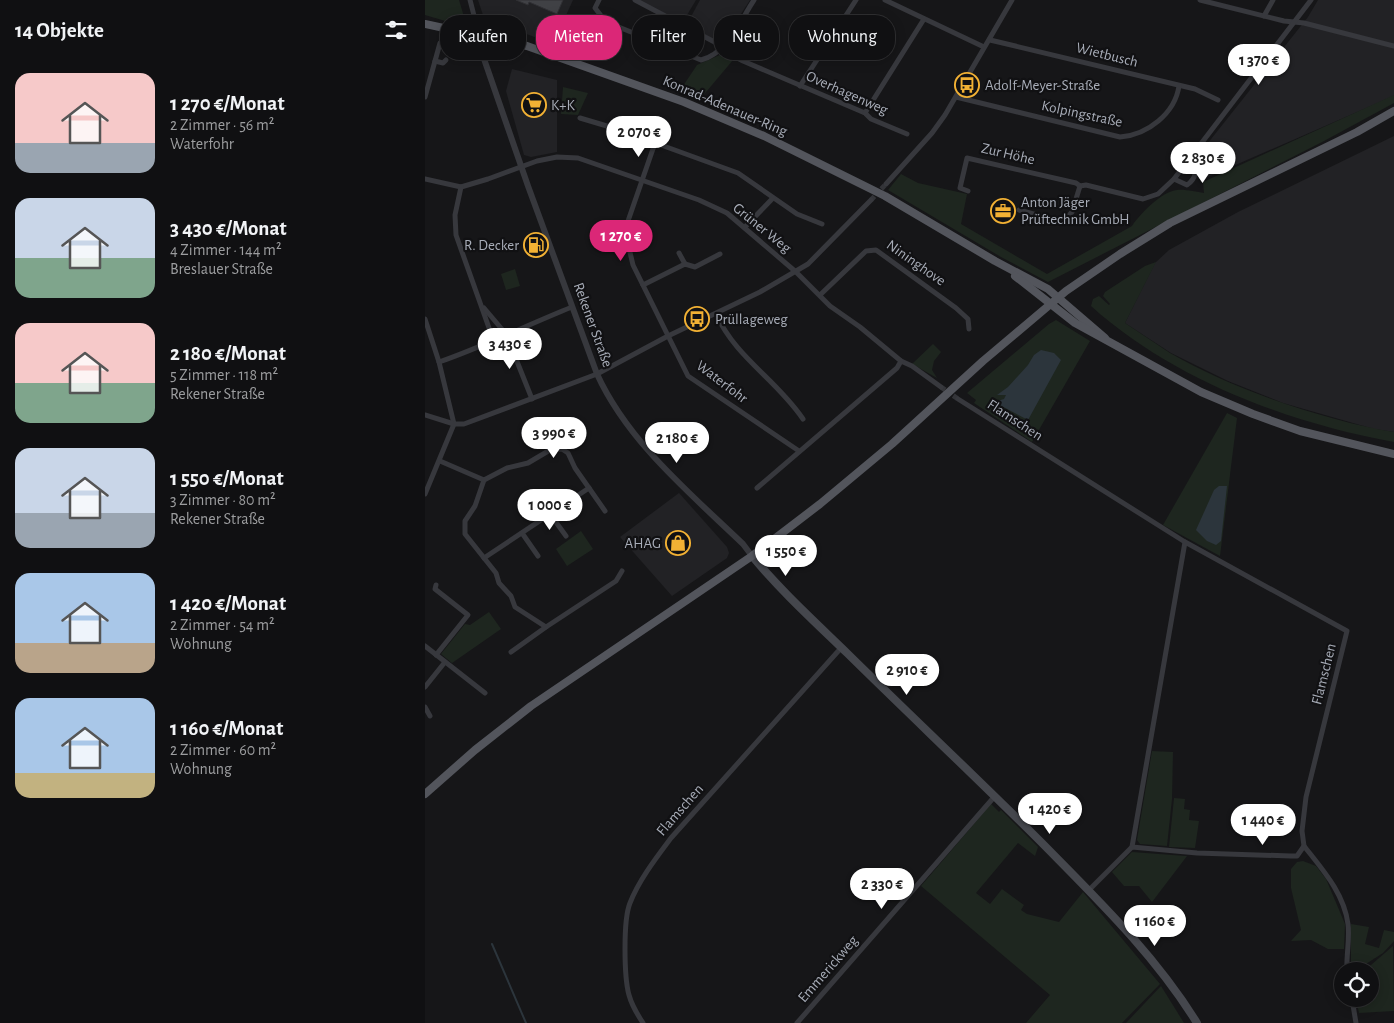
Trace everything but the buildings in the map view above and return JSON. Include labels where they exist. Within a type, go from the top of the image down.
[{"type":"main road","name":"Konrad-Adenauer-Ring","points":[[425,24],[440,27]]},
{"type":"main road","name":"Konrad-Adenauer-Ring","points":[[526,46],[684,102],[756,132],[885,196],[995,261]]},
{"type":"main road","points":[[425,794],[475,750],[531,706],[582,669],[752,556],[820,504],[892,444],[1058,298],[1120,254],[1170,223],[1327,147],[1394,112]]},
{"type":"main road","points":[[995,261],[1048,289],[1105,338]]},
{"type":"main road","points":[[995,261],[1075,323],[1178,380],[1253,414],[1322,437],[1394,454]]},
{"type":"main road","points":[[752,556],[767,574],[841,648],[995,796],[1089,890],[1134,939],[1175,990],[1197,1023]]},
{"type":"street","name":"Rekener Straße","points":[[470,0],[474,15]]},
{"type":"street","points":[[599,0],[595,8],[606,22],[695,59],[701,60],[714,54]]},
{"type":"street","name":"Overhagenweg","points":[[635,0],[714,42]]},
{"type":"street","points":[[744,15],[754,0]]},
{"type":"street","points":[[800,86],[856,0]]},
{"type":"street","points":[[885,0],[984,47]]},
{"type":"street","points":[[886,184],[932,133],[956,97],[1012,0]]},
{"type":"street","points":[[1200,0],[1295,23],[1304,23],[1394,46]]},
{"type":"street","points":[[1264,16],[1273,0]]},
{"type":"street","name":"Zur Höhe","points":[[968,191],[960,188],[967,158],[1076,183],[1080,186],[1085,185],[1143,199],[1158,194],[1174,178],[1311,0]]},
{"type":"street","points":[[865,114],[924,19]]},
{"type":"street","name":"Wietbusch","points":[[990,40],[1195,89],[1218,100]]},
{"type":"street","points":[[425,97],[439,43]]},
{"type":"street","points":[[435,61],[443,63],[446,60]]},
{"type":"street","name":"Rekener Straße","points":[[484,60],[572,307],[607,397],[622,420],[650,452],[743,544],[752,556]]},
{"type":"street","name":"Overhagenweg","points":[[741,60],[907,134]]},
{"type":"street","name":"Kolpingstraße","points":[[956,97],[1120,137],[1140,132],[1164,115],[1174,103],[1179,86]]},
{"type":"street","points":[[580,118],[617,129],[738,173],[797,214],[822,224]]},
{"type":"street","name":"Waterfohr","points":[[655,143],[641,179],[627,229],[630,257],[688,376],[799,451]]},
{"type":"street","points":[[1174,178],[1187,185],[1192,182],[1196,170],[1195,155],[1193,153]]},
{"type":"street","name":"Grüner Weg","points":[[461,187],[521,166],[557,157],[578,158],[641,179],[720,210],[745,227],[820,295],[901,361],[912,366],[941,387]]},
{"type":"street","points":[[425,179],[461,187],[455,215],[456,235],[494,342]]},
{"type":"street","points":[[1019,210],[1055,220],[1065,220],[1072,212],[1080,186]]},
{"type":"street","points":[[745,227],[773,198]]},
{"type":"street","points":[[425,415],[454,424],[463,424],[597,374],[796,272],[808,264],[871,200]]},
{"type":"street","name":"Nininghove","points":[[820,295],[866,251],[877,250],[957,308],[968,319],[969,329]]},
{"type":"street","points":[[679,253],[685,264]]},
{"type":"street","points":[[643,284],[685,264],[695,267],[720,254]]},
{"type":"street","points":[[482,306],[506,334],[532,398]]},
{"type":"street","points":[[439,362],[494,342],[506,334],[572,307]]},
{"type":"street","points":[[716,314],[725,333],[741,352],[781,391],[803,419]]},
{"type":"street","points":[[425,319],[428,338],[439,362],[454,424],[425,494]]},
{"type":"street","points":[[757,488],[843,416],[897,368],[901,361]]},
{"type":"street","name":"Flamschen","points":[[958,399],[1185,542],[1347,631],[1306,797],[1302,831],[1304,846]]},
{"type":"street","points":[[546,627],[515,607],[511,596],[499,583],[496,573],[465,534],[463,528],[465,521],[475,506],[484,480],[507,468],[528,462],[557,448],[568,453],[605,511]]},
{"type":"street","points":[[440,461],[484,480]]},
{"type":"street","points":[[484,558],[589,488]]},
{"type":"street","points":[[550,514],[566,536]]},
{"type":"street","points":[[522,533],[538,556]]},
{"type":"street","points":[[1089,890],[1132,847],[1185,542]]},
{"type":"street","points":[[511,652],[616,581],[622,572]]},
{"type":"street","points":[[436,585],[435,589],[468,616],[436,655]]},
{"type":"street","points":[[425,646],[485,693]]},
{"type":"street","name":"Flamschen","points":[[643,1023],[628,993],[626,917],[630,903],[655,859],[671,838],[841,648]]},
{"type":"street","points":[[425,688],[445,662]]},
{"type":"street","points":[[425,707],[429,716]]},
{"type":"street","name":"Emmerickweg","points":[[797,1023],[995,796]]},
{"type":"street","points":[[1132,847],[1197,853],[1297,856],[1304,846],[1329,876],[1344,910],[1348,923],[1347,962]]},
{"type":"street","points":[[1353,1007],[1356,1023]]},
{"type":"shaded area","points":[[425,0],[459,0],[464,15],[440,15],[440,19],[425,15]]},
{"type":"shaded area","points":[[478,0],[573,0],[566,15],[536,15],[536,38],[526,34],[526,15],[483,15]]},
{"type":"shaded area","points":[[638,0],[696,0],[687,15],[664,15]]},
{"type":"shaded area","points":[[700,0],[750,0],[740,15],[714,15],[714,41],[704,36],[704,15],[692,15]]},
{"type":"shaded area","points":[[1318,0],[1394,0],[1394,96],[1201,180],[1203,157],[1200,153],[1308,17]]},
{"type":"shaded area","points":[[714,58],[714,60],[733,60],[701,98],[681,89],[697,65]]},
{"type":"shaded area","points":[[512,69],[557,80],[557,152],[531,157],[524,155],[506,91]]},
{"type":"shaded area","points":[[563,87],[588,93],[578,115],[561,114]]},
{"type":"shaded area","points":[[1394,95],[1394,103],[1324,141],[1048,282],[1001,257],[888,190],[901,174],[918,183],[967,194],[961,224],[1047,274],[1132,226],[1145,210],[1171,191],[1187,190],[1204,193],[1203,182]]},
{"type":"shaded area","points":[[1394,136],[1394,432],[1374,429],[1283,403],[1228,381],[1171,353],[1125,323],[1155,263],[1169,250],[1238,212]]},
{"type":"shaded area","points":[[1156,262],[1125,323],[1170,353],[1221,379],[1249,391],[1308,411],[1338,420],[1394,432],[1394,442],[1313,423],[1233,394],[1195,376],[1158,355],[1123,332],[1091,306],[1093,299],[1099,296],[1109,305],[1103,296],[1105,292],[1145,266]]},
{"type":"shaded area","points":[[515,269],[520,286],[506,290],[501,274]]},
{"type":"shaded area","points":[[1056,320],[1090,341],[1032,442],[974,403],[976,400],[967,393]]},
{"type":"shaded area","points":[[933,344],[941,352],[934,361],[932,370],[937,378],[912,364]]},
{"type":"shaded area","points":[[1041,350],[1054,353],[1061,360],[1028,420],[994,402],[1004,399],[1006,395],[997,395],[1008,387],[1028,365],[1034,355]]},
{"type":"shaded area","points":[[1227,413],[1237,418],[1220,556],[1163,525]]},
{"type":"shaded area","points":[[1219,486],[1227,486],[1221,541],[1216,545],[1207,541],[1196,530],[1214,490]]},
{"type":"shaded area","points":[[679,493],[727,547],[729,553],[727,558],[672,596],[620,537]]},
{"type":"shaded area","points":[[581,531],[593,549],[567,566],[556,549]]},
{"type":"shaded area","points":[[489,612],[501,629],[452,663],[441,654],[465,624],[470,625]]},
{"type":"shaded area","points":[[1152,751],[1173,752],[1172,799],[1167,846],[1140,844],[1137,840]]},
{"type":"shaded area","points":[[1174,798],[1185,799],[1184,809],[1190,810],[1189,820],[1199,821],[1195,848],[1169,847]]},
{"type":"shaded area","points":[[991,804],[999,812],[1001,810],[1038,847],[1035,856],[1018,843],[976,893],[990,904],[1002,889],[1024,905],[1021,910],[1027,914],[1059,922],[1083,892],[1160,984],[1122,1023],[1026,1023],[1050,995],[921,886]]},
{"type":"shaded area","points":[[1132,852],[1187,856],[1152,902],[1139,886],[1124,886],[1112,872]]},
{"type":"shaded area","points":[[1303,861],[1316,866],[1326,879],[1345,924],[1344,949],[1328,949],[1311,940],[1291,941],[1301,930],[1291,888],[1291,869],[1297,862]]},
{"type":"shaded area","points":[[1351,924],[1369,927],[1365,944],[1379,948],[1384,930],[1394,932],[1394,941],[1383,953],[1369,962],[1351,962]]},
{"type":"shaded area","points":[[1393,946],[1394,1011],[1359,1013],[1358,1007],[1379,1007],[1379,962],[1374,962]]},
{"type":"shaded area","points":[[1161,986],[1184,1023],[1126,1023]]},
{"type":"waterway","points":[[492,944],[526,1023]]},
{"type":"tunnel","points":[[871,200],[886,184]]},
{"type":"tunnel","points":[[941,387],[958,399]]},
{"type":"place","name":"Adolf-Meyer-Straße","points":[[967,85]]},
{"type":"place","name":"K+K","points":[[534,105]]},
{"type":"place","name":"Anton Jäger Prüftechnik GmbH","points":[[1003,211]]},
{"type":"place","name":"R. Decker","points":[[536,245]]},
{"type":"place","name":"Prüllageweg","points":[[697,319]]},
{"type":"place","name":"AHAG","points":[[678,543]]}]
